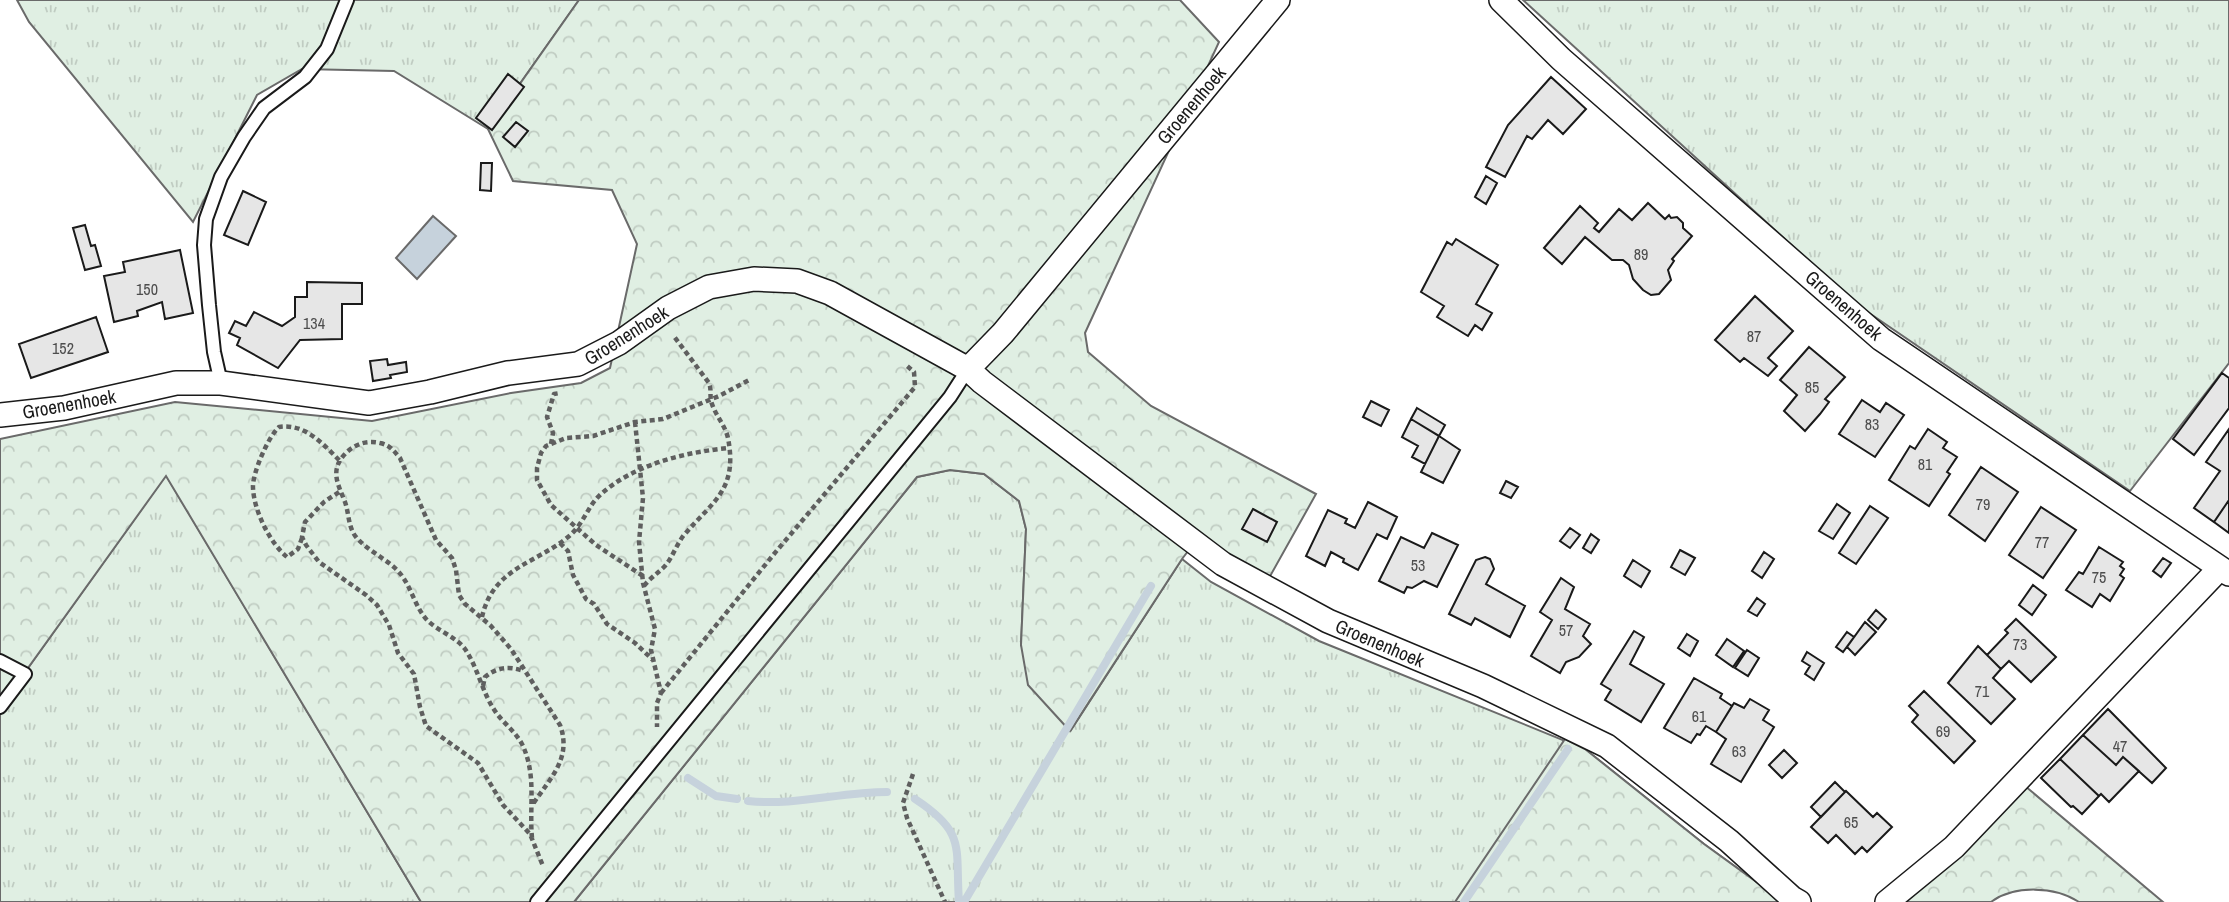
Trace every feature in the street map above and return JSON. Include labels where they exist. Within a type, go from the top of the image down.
[{"type":"street","name":"Groenenhoek","points":[[968,369],[1003,333],[1278,0]]},
{"type":"street","name":"Groenenhoek","points":[[1500,0],[1561,59],[1881,339],[2225,571],[1954,847],[1887,902]]},
{"type":"street","name":"Groenenhoek","points":[[0,415],[64,408],[176,383],[222,383],[369,402],[430,392],[508,373],[578,365],[619,343],[668,308],[709,287],[754,279],[797,281],[830,293],[968,369],[1223,565],[1328,621],[1483,686],[1607,746],[1729,841],[1791,898],[1800,902]]},
{"type":"lane","points":[[222,383],[214,352],[209,305],[204,245],[206,219],[221,177],[244,137],[264,108],[305,77],[327,49],[346,0]]},
{"type":"lane","points":[[537,902],[950,397],[968,369]]},
{"type":"lane","points":[[0,661],[25,674],[0,708]]},
{"type":"path","points":[[664,341],[680,329]]},
{"type":"path","points":[[644,586],[650,577],[665,567],[682,538],[720,497],[730,464],[728,436],[711,399],[709,383],[673,335]]},
{"type":"path","points":[[660,693],[915,387],[914,372],[898,359]]},
{"type":"path","points":[[643,576],[576,529],[551,505],[537,480],[541,453],[551,444],[566,438],[603,434],[635,422],[663,419],[751,379]]},
{"type":"path","points":[[551,444],[553,433],[547,417],[554,394],[571,392]]},
{"type":"path","points":[[635,422],[643,498],[639,542],[644,586],[655,629],[651,650],[660,693],[655,717],[657,732],[664,747]]},
{"type":"path","points":[[339,492],[310,516],[302,530],[298,549],[287,557],[280,551],[258,510],[253,486],[264,447],[278,427],[303,429],[340,461]]},
{"type":"path","points":[[533,803],[561,760],[565,739],[554,714],[511,649],[459,595],[453,558],[436,540],[406,471],[393,449],[376,442],[358,444],[340,461],[336,474],[339,492],[345,500],[354,534],[397,570],[430,622],[464,648],[496,713],[518,737],[524,748],[532,777],[532,838],[545,875],[546,891]]},
{"type":"path","points":[[482,617],[488,595],[505,576],[560,543],[586,519],[599,495],[639,471],[695,452],[729,449]]},
{"type":"path","points":[[302,537],[319,562],[377,605],[389,625],[398,653],[414,674],[426,726],[478,763],[503,805],[532,838]]},
{"type":"path","points":[[560,543],[568,551],[573,575],[586,599],[594,604],[616,633],[635,643],[653,660]]},
{"type":"path","points":[[483,687],[485,677],[498,669],[508,667],[524,671]]},
{"type":"path","points":[[913,774],[904,803],[907,818],[946,902]]},
{"type":"green space","points":[[17,0],[579,0],[488,129],[394,71],[302,69],[257,95],[193,222],[29,22]]},
{"type":"green space","points":[[579,0],[1180,0],[1219,42],[1085,333],[1088,352],[1151,406],[1316,494],[1264,587],[1195,542],[1070,731],[1028,685],[1021,645],[1026,529],[1019,501],[984,474],[950,470],[917,477],[574,902],[421,902],[166,476],[0,707],[0,439],[175,402],[372,421],[511,393],[581,383],[610,368],[637,244],[612,190],[513,181],[488,129]]},
{"type":"green space","points":[[1523,0],[2229,0],[2229,363],[2130,491],[1856,304]]},
{"type":"green space","points":[[950,470],[984,474],[1019,501],[1026,529],[1021,645],[1071,730],[1182,559],[1211,582],[1319,641],[1585,749],[1704,844],[1784,902],[574,902],[917,477]]},
{"type":"green space","points":[[166,475],[421,902],[0,902],[0,707]]},
{"type":"green space","points":[[1565,739],[1585,749],[1704,844],[1784,902],[1455,902]]},
{"type":"green space","points":[[2025,786],[2163,902],[2079,902],[2047,890],[2023,890],[2000,896],[1991,902],[1906,902]]},
{"type":"shaded area","points":[[433,216],[456,236],[417,279],[396,258]]},
{"type":"building","points":[[508,74],[524,87],[492,130],[476,118]]},
{"type":"building","points":[[1551,77],[1586,109],[1563,134],[1548,120],[1532,139],[1527,136],[1505,177],[1486,167],[1508,125]]},
{"type":"building","points":[[516,122],[528,131],[515,147],[503,137]]},
{"type":"building","points":[[481,163],[492,163],[491,191],[480,190]]},
{"type":"building","points":[[1486,176],[1497,183],[1486,204],[1475,197]]},
{"type":"building","points":[[243,191],[266,202],[248,245],[224,235]]},
{"type":"building","points":[[1648,203],[1665,219],[1669,215],[1671,218],[1677,217],[1683,223],[1683,228],[1692,236],[1672,259],[1674,261],[1668,270],[1671,280],[1659,294],[1651,295],[1643,290],[1633,279],[1629,265],[1623,260],[1612,260],[1585,237],[1562,264],[1544,248],[1580,206],[1598,223],[1594,228],[1599,232],[1619,209],[1632,220]]},
{"type":"building","points":[[85,225],[101,266],[85,270],[73,228]]},
{"type":"building","points":[[1456,239],[1498,265],[1476,304],[1492,313],[1482,330],[1475,325],[1468,336],[1437,317],[1444,306],[1421,292],[1447,242],[1452,245]]},
{"type":"building","points":[[180,250],[193,313],[165,319],[162,302],[137,311],[138,316],[114,322],[104,276],[125,272],[123,262]]},
{"type":"building","points":[[307,282],[362,283],[362,304],[342,304],[342,339],[300,340],[278,368],[237,345],[240,338],[229,333],[235,321],[246,326],[254,312],[282,326],[295,317],[295,297],[307,297]]},
{"type":"building","points":[[1755,296],[1793,331],[1768,358],[1777,366],[1768,376],[1744,358],[1740,362],[1715,340]]},
{"type":"building","points":[[96,317],[108,352],[31,378],[19,344]]},
{"type":"building","points":[[1809,347],[1845,377],[1825,399],[1829,402],[1805,431],[1784,411],[1797,395],[1780,380]]},
{"type":"building","points":[[387,359],[388,365],[406,362],[407,372],[373,381],[370,361]]},
{"type":"building","points":[[2222,373],[2229,378],[2229,408],[2194,455],[2173,439]]},
{"type":"building","points":[[1862,400],[1880,412],[1886,403],[1904,415],[1875,457],[1839,434]]},
{"type":"building","points":[[1371,401],[1389,410],[1381,426],[1363,417]]},
{"type":"building","points":[[1417,408],[1445,425],[1439,436],[1411,419]]},
{"type":"building","points":[[1411,419],[1439,436],[1425,464],[1412,457],[1418,446],[1402,437]]},
{"type":"building","points":[[1928,429],[1947,442],[1943,448],[1957,457],[1947,472],[1950,474],[1929,506],[1889,480],[1910,446],[1915,449]]},
{"type":"building","points":[[2229,429],[2229,500],[2214,522],[2194,508],[2220,471],[2206,462]]},
{"type":"building","points":[[1439,436],[1460,450],[1443,483],[1421,472]]},
{"type":"building","points":[[1981,467],[2018,492],[1985,541],[1949,515]]},
{"type":"building","points":[[1506,481],[1518,487],[1511,498],[1500,493]]},
{"type":"building","points":[[2229,500],[2229,533],[2214,522]]},
{"type":"building","points":[[1368,502],[1397,517],[1387,539],[1377,534],[1358,570],[1331,552],[1325,566],[1306,556],[1328,510],[1347,519],[1345,523],[1355,528]]},
{"type":"building","points":[[1837,504],[1850,513],[1833,539],[1819,531]]},
{"type":"building","points":[[1870,506],[1888,518],[1856,564],[1839,553]]},
{"type":"building","points":[[2041,507],[2076,530],[2043,578],[2009,555]]},
{"type":"building","points":[[1253,509],[1277,522],[1267,542],[1242,529]]},
{"type":"building","points":[[1570,528],[1580,535],[1570,548],[1560,541]]},
{"type":"building","points":[[1432,533],[1458,545],[1437,587],[1424,581],[1412,588],[1407,587],[1404,593],[1379,581],[1401,537],[1424,548]]},
{"type":"building","points":[[1591,534],[1599,540],[1591,553],[1583,548]]},
{"type":"building","points":[[2099,547],[2123,562],[2120,566],[2124,569],[2120,575],[2124,578],[2110,601],[2100,594],[2092,607],[2066,590],[2079,572],[2083,574]]},
{"type":"building","points":[[1680,550],[1695,558],[1685,575],[1671,567]]},
{"type":"building","points":[[1764,552],[1774,559],[1762,578],[1752,571]]},
{"type":"building","points":[[1485,557],[1490,559],[1494,569],[1486,584],[1525,606],[1510,637],[1475,618],[1471,625],[1449,614],[1476,560]]},
{"type":"building","points":[[2163,558],[2171,563],[2161,577],[2153,571]]},
{"type":"building","points":[[1633,560],[1650,571],[1641,587],[1624,576]]},
{"type":"building","points":[[1561,578],[1574,587],[1565,609],[1590,624],[1583,636],[1591,644],[1579,657],[1566,662],[1560,673],[1531,656],[1552,620],[1540,612]]},
{"type":"building","points":[[2033,585],[2046,595],[2032,615],[2019,605]]},
{"type":"building","points":[[1757,598],[1765,604],[1757,616],[1748,611]]},
{"type":"building","points":[[1876,610],[1886,619],[1878,629],[1868,620]]},
{"type":"building","points":[[2016,619],[2056,657],[2031,682],[2009,661],[2001,669],[1987,655],[2008,633],[2005,630]]},
{"type":"building","points":[[1865,622],[1876,632],[1855,655],[1847,647]]},
{"type":"building","points":[[1634,631],[1644,637],[1630,664],[1664,684],[1641,722],[1605,700],[1611,690],[1601,684]]},
{"type":"building","points":[[1847,632],[1854,637],[1843,652],[1836,647]]},
{"type":"building","points":[[1687,634],[1698,641],[1690,656],[1678,648]]},
{"type":"building","points":[[1727,639],[1744,651],[1733,667],[1716,655]]},
{"type":"building","points":[[1978,646],[2001,669],[1993,678],[2015,699],[1991,724],[1948,683]]},
{"type":"building","points":[[1747,650],[1759,658],[1748,676],[1735,668]]},
{"type":"building","points":[[1807,652],[1824,663],[1814,680],[1805,674],[1810,666],[1802,661]]},
{"type":"building","points":[[1694,678],[1722,694],[1720,698],[1732,706],[1716,732],[1706,726],[1691,743],[1664,728]]},
{"type":"building","points":[[1924,691],[1975,741],[1954,763],[1912,722],[1918,715],[1909,706]]},
{"type":"building","points":[[1750,699],[1769,710],[1763,720],[1774,727],[1741,782],[1711,764],[1726,739],[1716,732],[1734,703],[1744,708]]},
{"type":"building","points":[[2108,709],[2166,768],[2152,783],[2123,757],[2116,765],[2083,735]]},
{"type":"building","points":[[2083,735],[2116,765],[2123,757],[2139,771],[2109,802],[2060,759]]},
{"type":"building","points":[[1784,750],[1797,763],[1782,778],[1769,765]]},
{"type":"building","points":[[2060,759],[2099,796],[2082,814],[2041,778]]},
{"type":"building","points":[[1835,782],[1845,792],[1821,817],[1811,807]]},
{"type":"building","points":[[1846,791],[1873,817],[1877,813],[1892,827],[1867,852],[1862,847],[1855,854],[1836,835],[1828,843],[1811,827]]},
{"type":"waterway","points":[[964,902],[1151,586]]},
{"type":"waterway","points":[[1464,902],[1568,749]]},
{"type":"waterway","points":[[688,778],[716,796],[737,799]]},
{"type":"waterway","points":[[748,801],[783,802],[887,792]]},
{"type":"waterway","points":[[915,799],[932,811],[951,832],[957,854],[959,902]]}]
